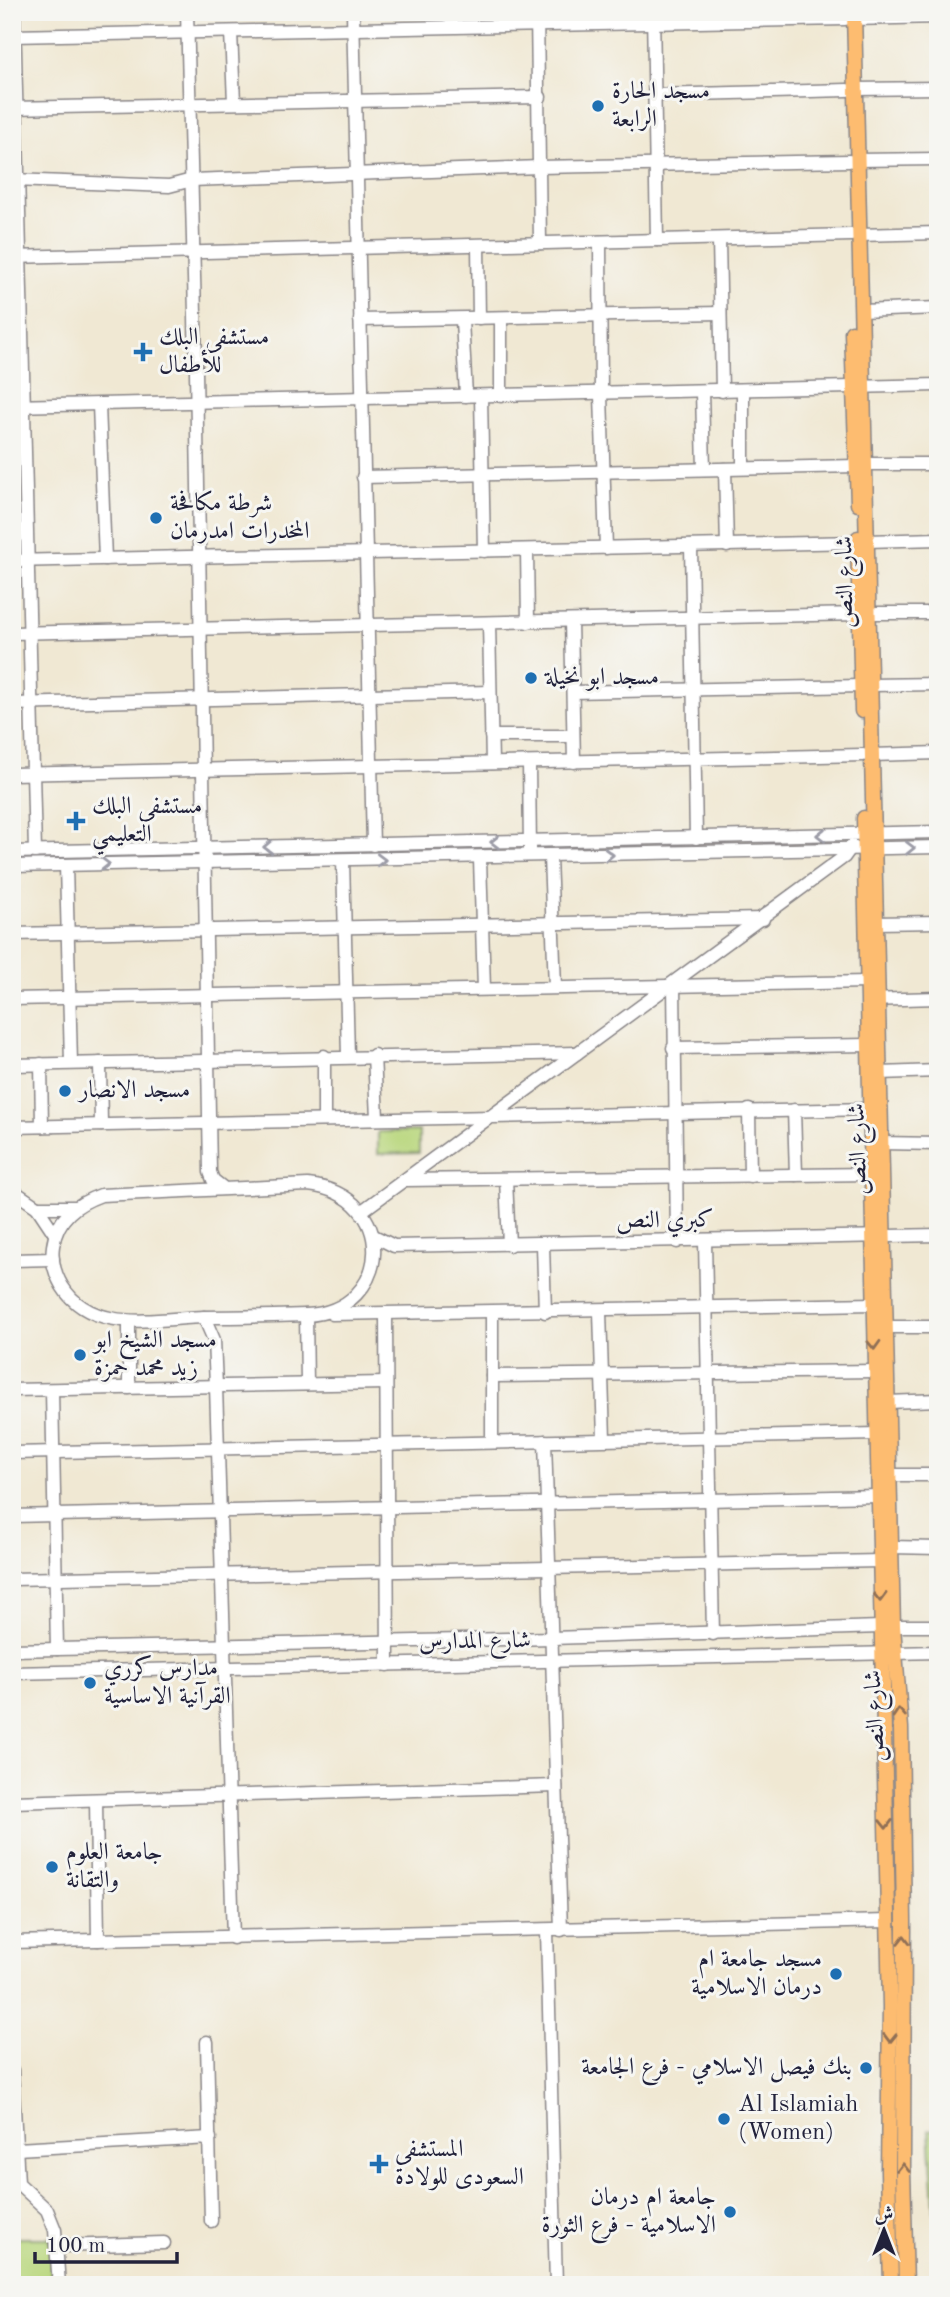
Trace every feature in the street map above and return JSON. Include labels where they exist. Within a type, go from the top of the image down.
[{"type":"main road","name":"شارع النص","points":[[850,16],[865,614],[867,755],[864,842],[867,982],[872,1000],[880,1073],[881,1143],[874,1304],[880,1561],[888,1653],[891,2285]]},
{"type":"main road","name":"شارع النص","points":[[854,235],[860,311],[859,387]]},
{"type":"main road","name":"شارع النص","points":[[864,842],[875,923],[867,1045],[871,1174],[887,1327],[891,1547],[887,1626]]},
{"type":"main road","name":"شارع النص","points":[[888,1653],[901,1728],[906,2285]]},
{"type":"street","points":[[14,12],[18,406],[28,561],[35,852]]},
{"type":"street","points":[[187,12],[210,1163],[213,1180],[222,1187]]},
{"type":"street","points":[[353,12],[373,845]]},
{"type":"street","points":[[537,12],[540,243]]},
{"type":"street","points":[[14,36],[537,27],[653,18],[938,17]]},
{"type":"street","points":[[653,18],[657,240]]},
{"type":"street","points":[[232,32],[234,102]]},
{"type":"street","points":[[654,95],[938,88]]},
{"type":"street","points":[[14,108],[540,97]]},
{"type":"street","points":[[15,180],[169,186],[192,180],[357,173],[938,159]]},
{"type":"street","points":[[17,256],[938,233]]},
{"type":"street","points":[[719,239],[722,391]]},
{"type":"street","points":[[600,242],[602,471],[606,548]]},
{"type":"street","points":[[478,246],[479,318]]},
{"type":"street","points":[[860,311],[938,308]]},
{"type":"street","points":[[360,320],[720,313]]},
{"type":"street","points":[[501,318],[501,396]]},
{"type":"street","points":[[462,320],[466,396]]},
{"type":"street","points":[[18,406],[363,401],[466,396],[938,386]]},
{"type":"street","points":[[743,390],[743,467]]},
{"type":"street","points":[[702,392],[704,469]]},
{"type":"street","points":[[481,396],[484,551]]},
{"type":"street","points":[[99,405],[105,559]]},
{"type":"street","points":[[363,477],[938,464]]},
{"type":"street","points":[[725,469],[727,546]]},
{"type":"street","points":[[12,561],[938,539]]},
{"type":"street","points":[[691,546],[696,838]]},
{"type":"street","points":[[527,550],[528,622]]},
{"type":"street","points":[[12,633],[938,613]]},
{"type":"street","points":[[571,621],[574,762]]},
{"type":"street","points":[[489,623],[492,763]]},
{"type":"street","points":[[573,692],[938,684]]},
{"type":"street","points":[[12,704],[490,692]]},
{"type":"street","points":[[491,736],[573,736]]},
{"type":"street","points":[[12,774],[370,768],[938,753]]},
{"type":"street","points":[[529,763],[530,858]]},
{"type":"street","points":[[12,866],[530,858],[864,842],[938,832]]},
{"type":"street","points":[[12,852],[696,838],[864,842],[938,848]]},
{"type":"street","points":[[362,1211],[763,919],[864,842]]},
{"type":"street","points":[[550,857],[555,987]]},
{"type":"street","points":[[480,859],[484,989]]},
{"type":"street","points":[[343,860],[348,1055]]},
{"type":"street","points":[[66,864],[71,1063]]},
{"type":"street","points":[[12,934],[763,919]]},
{"type":"street","points":[[875,923],[938,922]]},
{"type":"street","points":[[12,999],[867,982]]},
{"type":"street","points":[[673,984],[677,1242]]},
{"type":"street","points":[[872,1000],[938,998]]},
{"type":"street","points":[[673,1048],[867,1045]]},
{"type":"street","points":[[12,1065],[348,1055],[578,1052]]},
{"type":"street","points":[[374,1055],[377,1118]]},
{"type":"street","points":[[324,1056],[324,1120]]},
{"type":"street","points":[[100,1063],[101,1125]]},
{"type":"street","points":[[41,1064],[42,1126]]},
{"type":"street","points":[[880,1073],[938,1071]]},
{"type":"street","points":[[749,1110],[750,1176]]},
{"type":"street","points":[[794,1110],[796,1175]]},
{"type":"street","points":[[12,1126],[674,1111],[870,1110]]},
{"type":"street","points":[[881,1143],[938,1144]]},
{"type":"street","points":[[195,1189],[210,1163]]},
{"type":"street","points":[[406,1180],[871,1174]]},
{"type":"street","points":[[506,1179],[509,1245]]},
{"type":"street","points":[[37,1208],[75,1207],[112,1193],[222,1187],[322,1187],[348,1198],[362,1211],[374,1236],[374,1259],[362,1287],[351,1301],[339,1309],[312,1315]]},
{"type":"street","points":[[12,1190],[37,1208],[55,1234]]},
{"type":"street","points":[[75,1207],[55,1234],[53,1259],[60,1283],[78,1304],[102,1317],[129,1321],[204,1317],[600,1312],[874,1304]]},
{"type":"street","name":"كبري النص","points":[[394,1247],[938,1235]]},
{"type":"street","points":[[374,1236],[394,1247]]},
{"type":"street","points":[[705,1241],[713,1634]]},
{"type":"street","points":[[543,1245],[545,1312]]},
{"type":"street","points":[[374,1259],[394,1247]]},
{"type":"street","points":[[12,1260],[53,1259]]},
{"type":"street","points":[[600,1312],[604,1439]]},
{"type":"street","points":[[492,1313],[492,1442]]},
{"type":"street","points":[[386,1314],[388,1665]]},
{"type":"street","points":[[307,1384],[312,1315]]},
{"type":"street","points":[[204,1317],[214,1340],[233,1938]]},
{"type":"street","points":[[214,1340],[225,1317]]},
{"type":"street","points":[[129,1321],[129,1388]]},
{"type":"street","points":[[887,1327],[938,1327]]},
{"type":"street","points":[[492,1377],[876,1371]]},
{"type":"street","points":[[12,1390],[386,1383]]},
{"type":"street","points":[[52,1390],[57,1649]]},
{"type":"street","points":[[888,1402],[938,1401]]},
{"type":"street","points":[[12,1453],[877,1434]]},
{"type":"street","points":[[545,1441],[561,1930]]},
{"type":"street","points":[[890,1475],[938,1475]]},
{"type":"street","points":[[12,1517],[878,1496]]},
{"type":"street","points":[[891,1547],[938,1548]]},
{"type":"street","points":[[12,1579],[880,1561]]},
{"type":"street","name":"شارع المدارس","points":[[12,1650],[713,1634],[938,1626]]},
{"type":"street","name":"شارع المدارس","points":[[12,1672],[938,1652]]},
{"type":"street","points":[[12,1802],[556,1786]]},
{"type":"street","points":[[96,1800],[98,1940]]},
{"type":"street","points":[[12,1942],[888,1921]]},
{"type":"street","points":[[547,1930],[556,2285]]},
{"type":"street","points":[[207,2042],[211,2221]]},
{"type":"street","points":[[12,2070],[18,2183],[47,2210],[58,2246],[59,2285]]},
{"type":"street","points":[[17,2149],[210,2138]]},
{"type":"street","points":[[58,2246],[164,2244]]},
{"type":"green space","points":[[419,1131],[419,1153],[378,1154],[378,1132]]},
{"type":"green space","points":[[938,2129],[938,2285],[933,2285],[936,2231],[929,2130]]},
{"type":"green space","points":[[12,2238],[50,2238],[51,2285],[12,2285]]},
{"type":"place","name":"مسجد الحارة الرابعة","points":[[598,106]]},
{"type":"place","name":"مستشفى البلك للأطفال","points":[[143,352]]},
{"type":"place","name":"شرطة مكافحة المخدرات امدرمان","points":[[156,518]]},
{"type":"place","name":"مسجد ابو نخيلة","points":[[531,678]]},
{"type":"place","name":"مستشفى البلك التعليمي","points":[[76,821]]},
{"type":"place","name":"مسجد الانصار","points":[[65,1091]]},
{"type":"place","name":"مسجد الشيخ ابو زيد محمد حمزة","points":[[80,1355]]},
{"type":"place","name":"مدارس كرري القرآنية الاساسية","points":[[90,1683]]},
{"type":"place","name":"جامعة العلوم والتقانة","points":[[52,1867]]},
{"type":"place","name":"مسجد جامعة ام درمان الاسلامية","points":[[836,1974]]},
{"type":"place","name":"بنك فيصل الاسلامي - فرع الجامعة","points":[[866,2068]]},
{"type":"place","name":"Al Islamiah (Women)","points":[[724,2119]]},
{"type":"place","name":"المستشفى السعودى للولادة","points":[[379,2164]]},
{"type":"place","name":"جامعة ام درمان الاسلامية - فرع الثورة","points":[[730,2212]]}]
